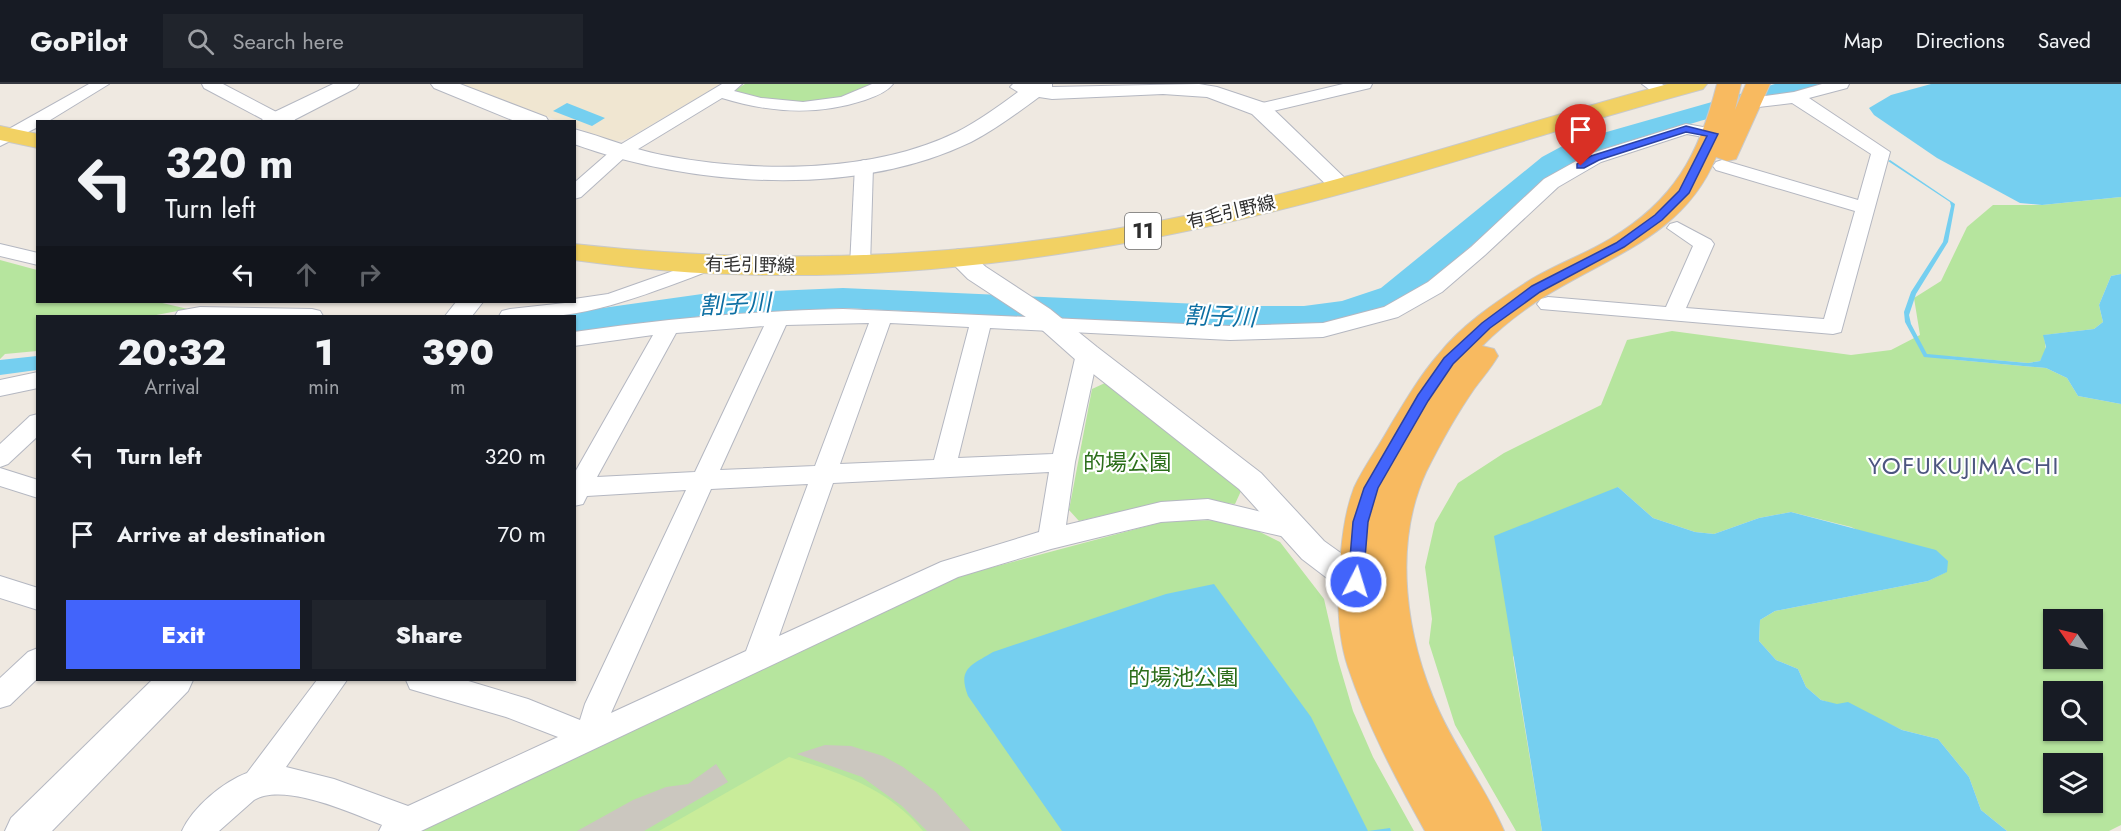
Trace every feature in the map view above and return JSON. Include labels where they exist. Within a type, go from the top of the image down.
[{"type":"highway","points":[[1483,831],[1462,797],[1414,705],[1402,665],[1390,610],[1388,584],[1390,540],[1404,487],[1451,398],[1471,369],[1488,350],[1527,317],[1641,253],[1677,228],[1696,211],[1707,196],[1722,166],[1734,101]]},
{"type":"highway","points":[[1448,831],[1410,764],[1367,666],[1360,632],[1356,582],[1360,522],[1371,488],[1423,398],[1449,361],[1486,326],[1536,289],[1620,245],[1659,218],[1683,193],[1734,101]]},
{"type":"main road","name":"有毛引野線","points":[[576,252],[707,265],[860,266],[960,257],[1087,241],[1203,220],[1340,185],[1657,88],[1695,84]]},
{"type":"main road","points":[[4,136],[36,141]]},
{"type":"street","points":[[4,136],[101,84]]},
{"type":"street","points":[[210,84],[277,120]]},
{"type":"street","points":[[281,120],[350,84]]},
{"type":"street","points":[[441,84],[533,120]]},
{"type":"street","points":[[576,189],[619,153],[727,88],[765,106],[806,107],[855,98],[885,84]]},
{"type":"street","points":[[1010,84],[1052,93],[1214,88],[1260,109],[1340,185]]},
{"type":"street","points":[[1260,109],[1364,84]]},
{"type":"street","points":[[576,339],[668,327],[779,317],[882,316],[981,322],[1046,320],[1230,333],[1323,330],[1391,312],[1434,287],[1478,251],[1551,183],[1595,158],[1686,129],[1734,101],[1795,97],[1841,84]]},
{"type":"street","points":[[576,136],[619,153],[670,164],[714,170],[765,172],[864,166],[902,158],[951,143],[989,123],[1037,88]]},
{"type":"street","points":[[1548,304],[1833,327],[1881,152],[1795,97]]},
{"type":"street","points":[[860,266],[864,166]]},
{"type":"street","points":[[1722,166],[1865,208]]},
{"type":"street","points":[[1673,314],[1704,244],[1677,228]]},
{"type":"street","points":[[0,250],[36,259]]},
{"type":"street","points":[[960,257],[977,273],[1010,293],[1046,320],[1250,481],[1313,550],[1356,582],[1388,584]]},
{"type":"street","points":[[516,315],[612,300],[707,265]]},
{"type":"street","points":[[216,303],[253,315]]},
{"type":"street","points":[[459,315],[469,303]]},
{"type":"street","points":[[194,315],[253,315]]},
{"type":"street","points":[[756,661],[822,475],[882,316]]},
{"type":"street","points":[[589,739],[599,704],[779,317]]},
{"type":"street","points":[[944,467],[981,322]]},
{"type":"street","points":[[576,490],[668,327]]},
{"type":"street","points":[[1051,539],[1063,462],[1087,354]]},
{"type":"street","points":[[0,388],[36,380]]},
{"type":"street","points":[[0,458],[36,424]]},
{"type":"street","points":[[576,490],[944,467],[1063,462]]},
{"type":"street","points":[[0,477],[36,488]]},
{"type":"street","points":[[258,782],[294,781],[402,826],[950,570],[1051,539],[1161,512],[1208,509],[1294,529]]},
{"type":"street","points":[[0,587],[36,598]]},
{"type":"street","points":[[0,696],[36,662]]},
{"type":"street","points":[[26,831],[174,681]]},
{"type":"street","points":[[198,831],[234,797],[258,782],[332,681]]},
{"type":"street","points":[[429,681],[472,686],[566,726],[589,739]]},
{"type":"shaded area","points":[[461,84],[721,84],[627,139],[612,142],[576,127],[576,120],[556,120]]},
{"type":"green space","points":[[745,84],[875,84],[858,92],[824,101],[790,102],[754,98],[736,93],[735,90]]},
{"type":"green space","points":[[2121,197],[2121,274],[2111,276],[2099,305],[2103,322],[2094,329],[2044,335],[2046,351],[2040,361],[2028,363],[1946,356],[1947,359],[2046,368],[2067,378],[2078,396],[2121,404],[2121,825],[2109,831],[2007,831],[1981,810],[1969,777],[1938,739],[1902,730],[1875,717],[1821,700],[1806,687],[1798,669],[1776,660],[1759,641],[1760,620],[1775,611],[1928,581],[1946,572],[1851,527],[1791,512],[1759,518],[1714,534],[1695,532],[1653,518],[1618,487],[1513,657],[1542,831],[1516,831],[1455,725],[1429,643],[1432,619],[1425,567],[1435,523],[1458,483],[1504,453],[1601,405],[1627,340],[1672,331],[1851,355],[1891,350],[1920,335],[1914,298],[1941,281],[1967,227],[1993,205],[2042,205]]},
{"type":"green space","points":[[0,260],[36,270],[36,303],[162,303],[188,309],[156,315],[36,315],[36,351],[5,354],[0,359]]},
{"type":"green space","name":"的場公園","points":[[1105,383],[1241,491],[1235,504],[1193,500],[1132,509],[1079,521],[1069,510],[1092,389]]},
{"type":"green space","name":"的場池公園","points":[[1220,520],[1250,527],[1280,542],[1324,599],[1353,711],[1373,757],[1414,831],[409,831],[948,579],[1166,521]]},
{"type":"green space","points":[[789,757],[845,776],[879,793],[909,816],[923,831],[659,831]]},
{"type":"water","points":[[1931,84],[2121,84],[2121,197],[2042,205],[2020,203],[1937,158],[1874,115],[1869,108],[1891,95]]},
{"type":"water","points":[[567,103],[605,118],[592,126],[553,111]]},
{"type":"water","points":[[1890,160],[1955,204],[1948,242],[1916,294],[1909,315],[1911,324],[1927,354],[2028,363],[2040,361],[2046,347],[2043,335],[2094,329],[2103,322],[2099,305],[2111,276],[2121,274],[2121,404],[2078,396],[2067,378],[2046,368],[1924,357],[1905,322],[1904,312],[1911,292],[1943,242],[1951,206],[1950,202],[1888,161]]},
{"type":"water","points":[[36,356],[36,370],[0,375],[0,360]]},
{"type":"water","points":[[1618,487],[1653,518],[1695,532],[1714,534],[1759,518],[1791,512],[1936,550],[1948,561],[1947,572],[1928,581],[1775,611],[1760,620],[1759,641],[1776,660],[1798,669],[1806,687],[1821,700],[1837,704],[1848,702],[1902,730],[1938,739],[1969,777],[1981,810],[2007,831],[1542,831],[1494,536]]},
{"type":"water","points":[[1214,584],[1311,717],[1368,831],[1062,831],[968,696],[964,679],[966,673],[973,664],[993,652],[1166,594]]},
{"type":"water","points":[[1390,828],[1391,831],[1368,831]]},
{"type":"building","points":[[825,745],[851,746],[883,756],[903,767],[936,792],[971,831],[927,831],[902,806],[862,777],[797,754]]},
{"type":"building","points":[[716,764],[728,782],[644,831],[577,831],[633,800],[666,787],[688,784]]},
{"type":"waterway","name":"割子川","points":[[576,323],[702,305],[843,298],[1244,317],[1304,317],[1346,311],[1393,295],[1552,163],[1578,149],[1690,115],[1805,84]]},
{"type":"district","name":"YOFUKUJIMACHI","points":[[1964,465]]},
{"type":"route","points":[[1356,582],[1360,522],[1371,488],[1423,398],[1449,361],[1486,326],[1536,289],[1620,245],[1659,218],[1683,193],[1702,161],[1713,134],[1686,129],[1595,158],[1581,166]]}]
